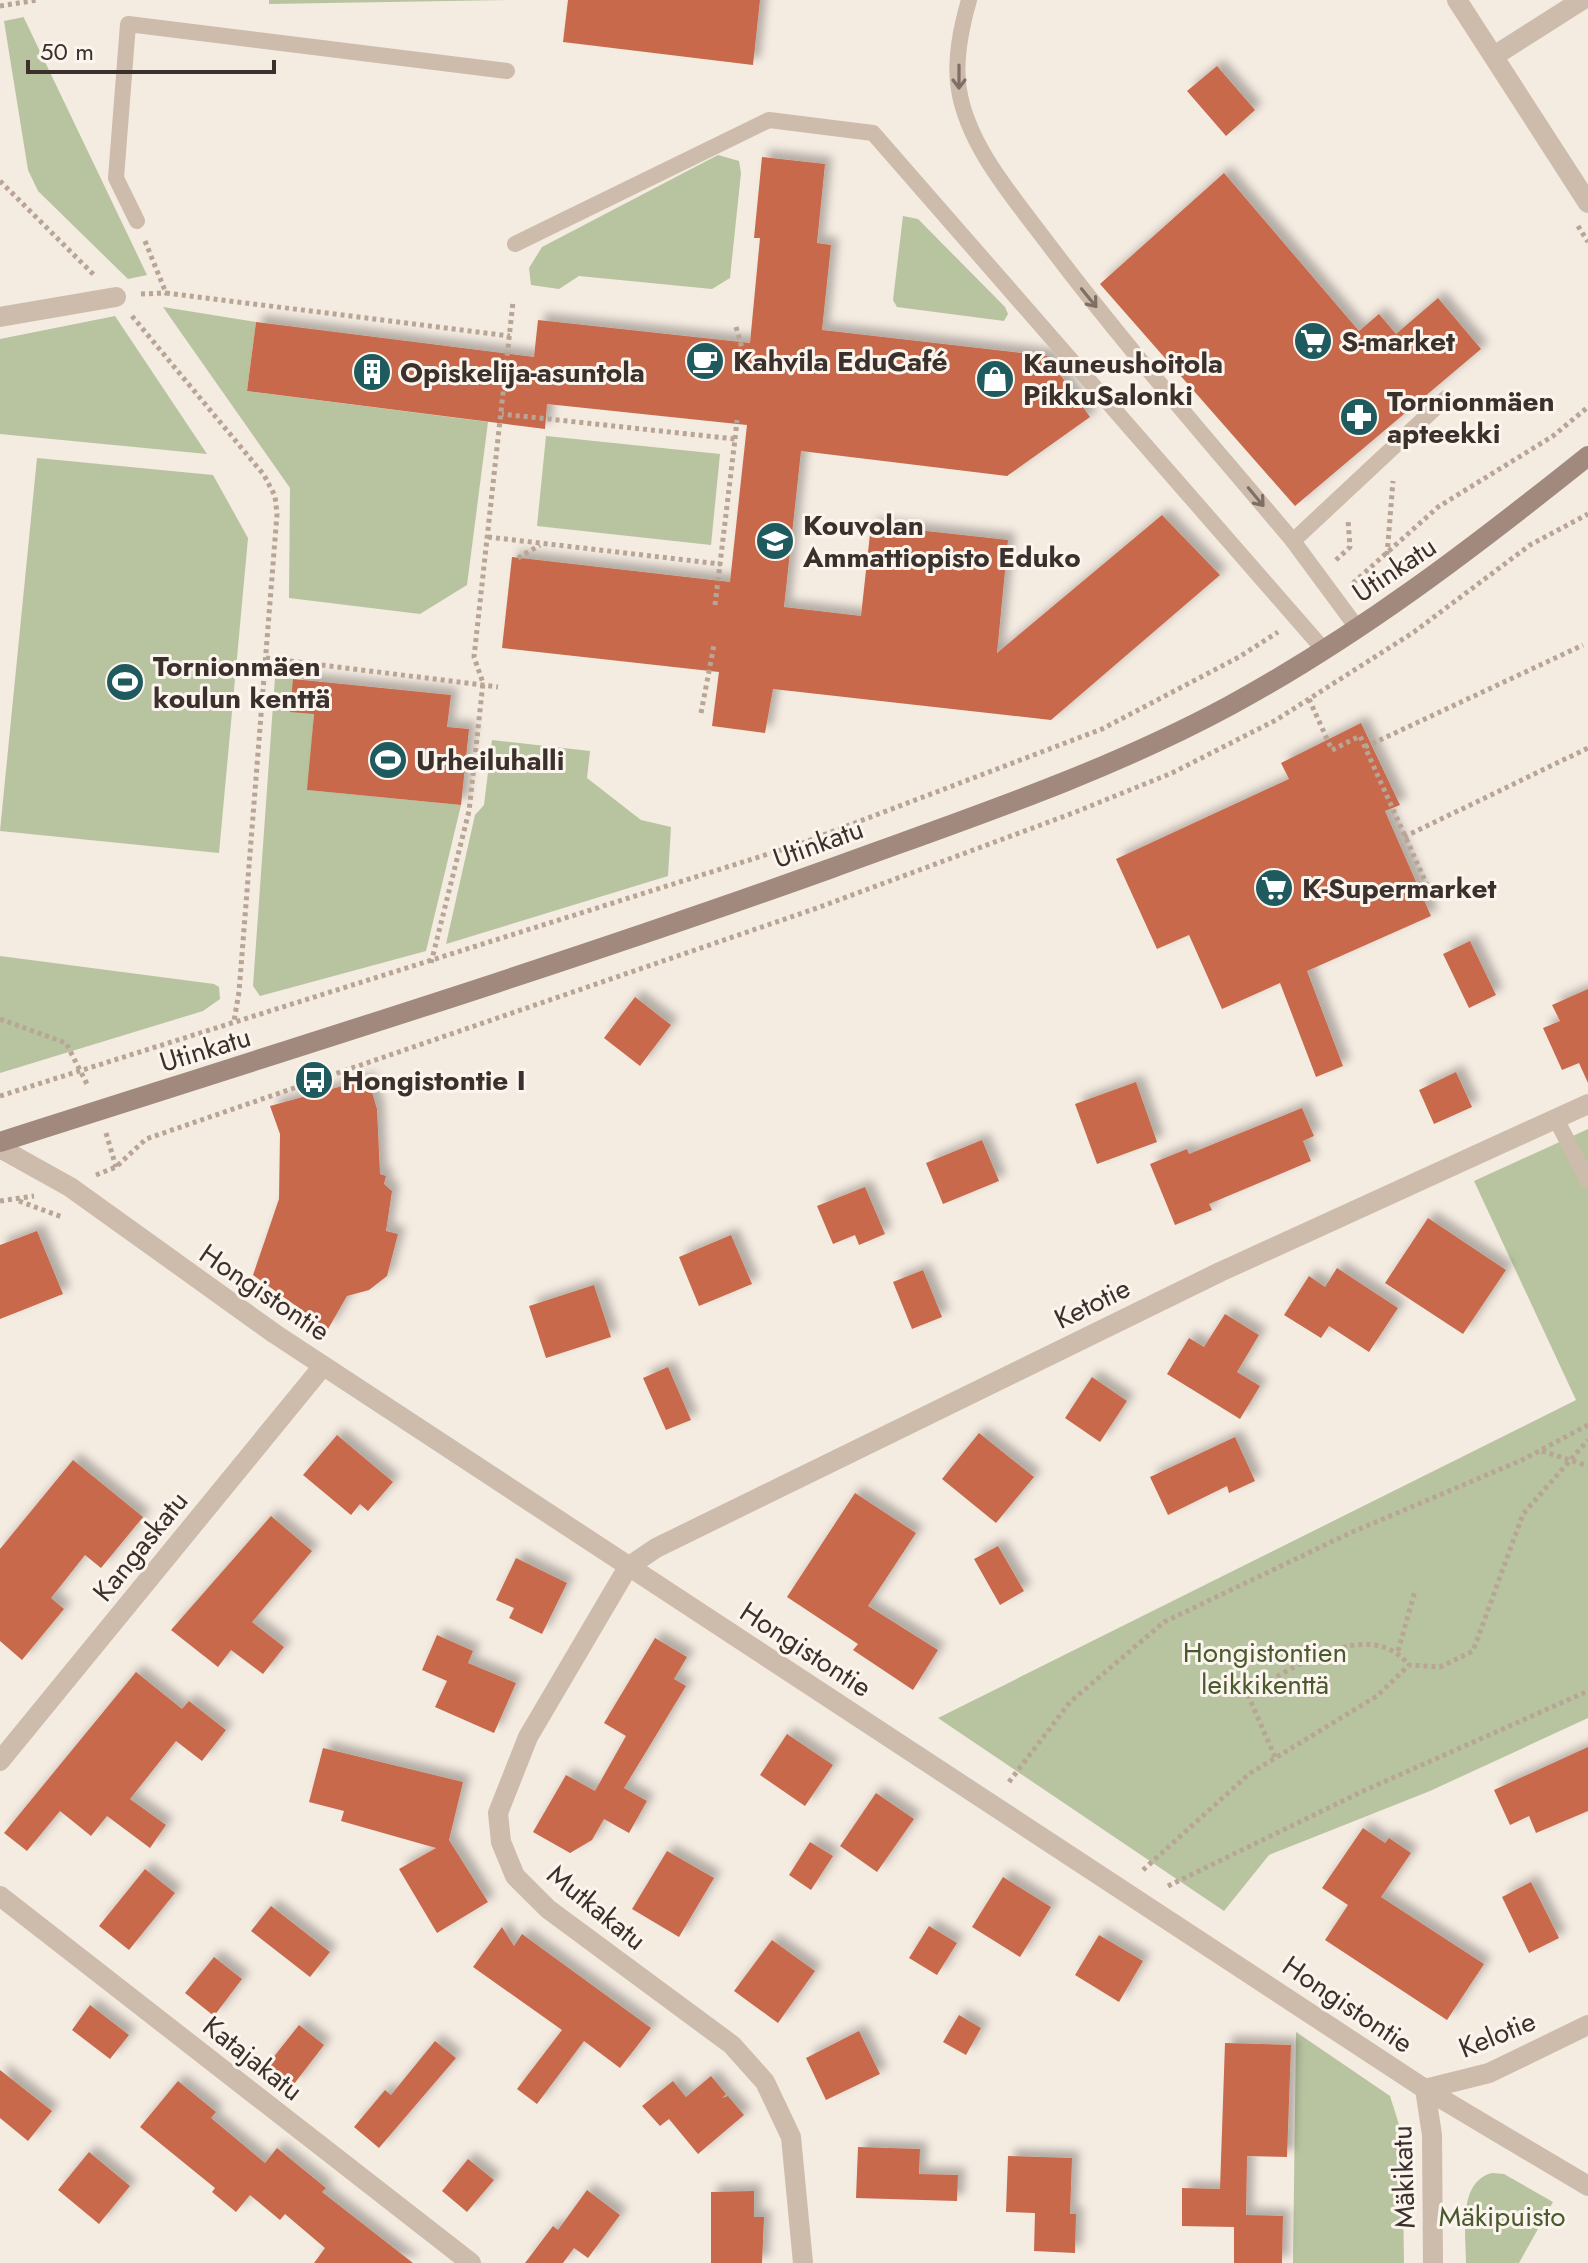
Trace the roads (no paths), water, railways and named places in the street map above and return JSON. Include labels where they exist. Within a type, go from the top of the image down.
[{"type":"street","points":[[1457,0],[1588,203]]},
{"type":"street","points":[[1494,56],[1582,0]]},
{"type":"street","points":[[0,317],[116,297]]},
{"type":"street","name":"Utinkatu","points":[[0,1145],[744,900],[1002,806],[1172,735],[1358,629],[1450,566],[1588,456]]},
{"type":"street","name":"Ketotie","points":[[628,1567],[656,1548],[1220,1272],[1588,1104]]},
{"type":"street","name":"Hongistontie","points":[[0,1145],[70,1187],[207,1287],[323,1366],[628,1567],[1425,2089],[1588,2186]]},
{"type":"street","name":"Kangaskatu","points":[[0,1761],[323,1366]]},
{"type":"street","name":"Mutkakatu","points":[[628,1567],[528,1737],[498,1813],[501,1842],[515,1876],[548,1909],[732,2045],[765,2082],[791,2137],[803,2263]]},
{"type":"street","name":"Katajakatu","points":[[0,1896],[471,2263]]},
{"type":"street","name":"Kelotie","points":[[1425,2089],[1489,2073],[1588,2025]]},
{"type":"street","name":"Mäkikatu","points":[[1425,2089],[1432,2135],[1433,2263]]},
{"type":"lane","points":[[969,0],[960,33],[959,89],[969,121],[1000,181],[1086,294],[1293,541],[1358,629]]},
{"type":"lane","points":[[137,221],[116,178],[128,24],[507,71]]},
{"type":"lane","points":[[515,244],[769,120],[873,133],[1324,650]]},
{"type":"lane","points":[[1293,541],[1446,398]]},
{"type":"lane","points":[[1556,1119],[1588,1181]]},
{"type":"place","name":"S-market","points":[[1313,341]]},
{"type":"place","name":"Kahvila EduCafé","points":[[705,361]]},
{"type":"place","name":"Opiskelija-asuntola","points":[[372,372]]},
{"type":"place","name":"Kauneushoitola PikkuSalonki","points":[[995,379]]},
{"type":"place","name":"Tornionmäen apteekki","points":[[1359,417]]},
{"type":"place","name":"Kouvolan Ammattiopisto Eduko","points":[[775,541]]},
{"type":"place","name":"Tornionmäen koulun kenttä","points":[[125,682]]},
{"type":"place","name":"Urheiluhalli","points":[[388,760]]},
{"type":"place","name":"K-Supermarket","points":[[1274,888]]},
{"type":"place","name":"Hongistontie I","points":[[314,1080]]},
{"type":"park label","name":"Hongistontien leikkikenttä","points":[[1265,1668]]},
{"type":"park label","name":"Mäkipuisto","points":[[1502,2216]]}]
